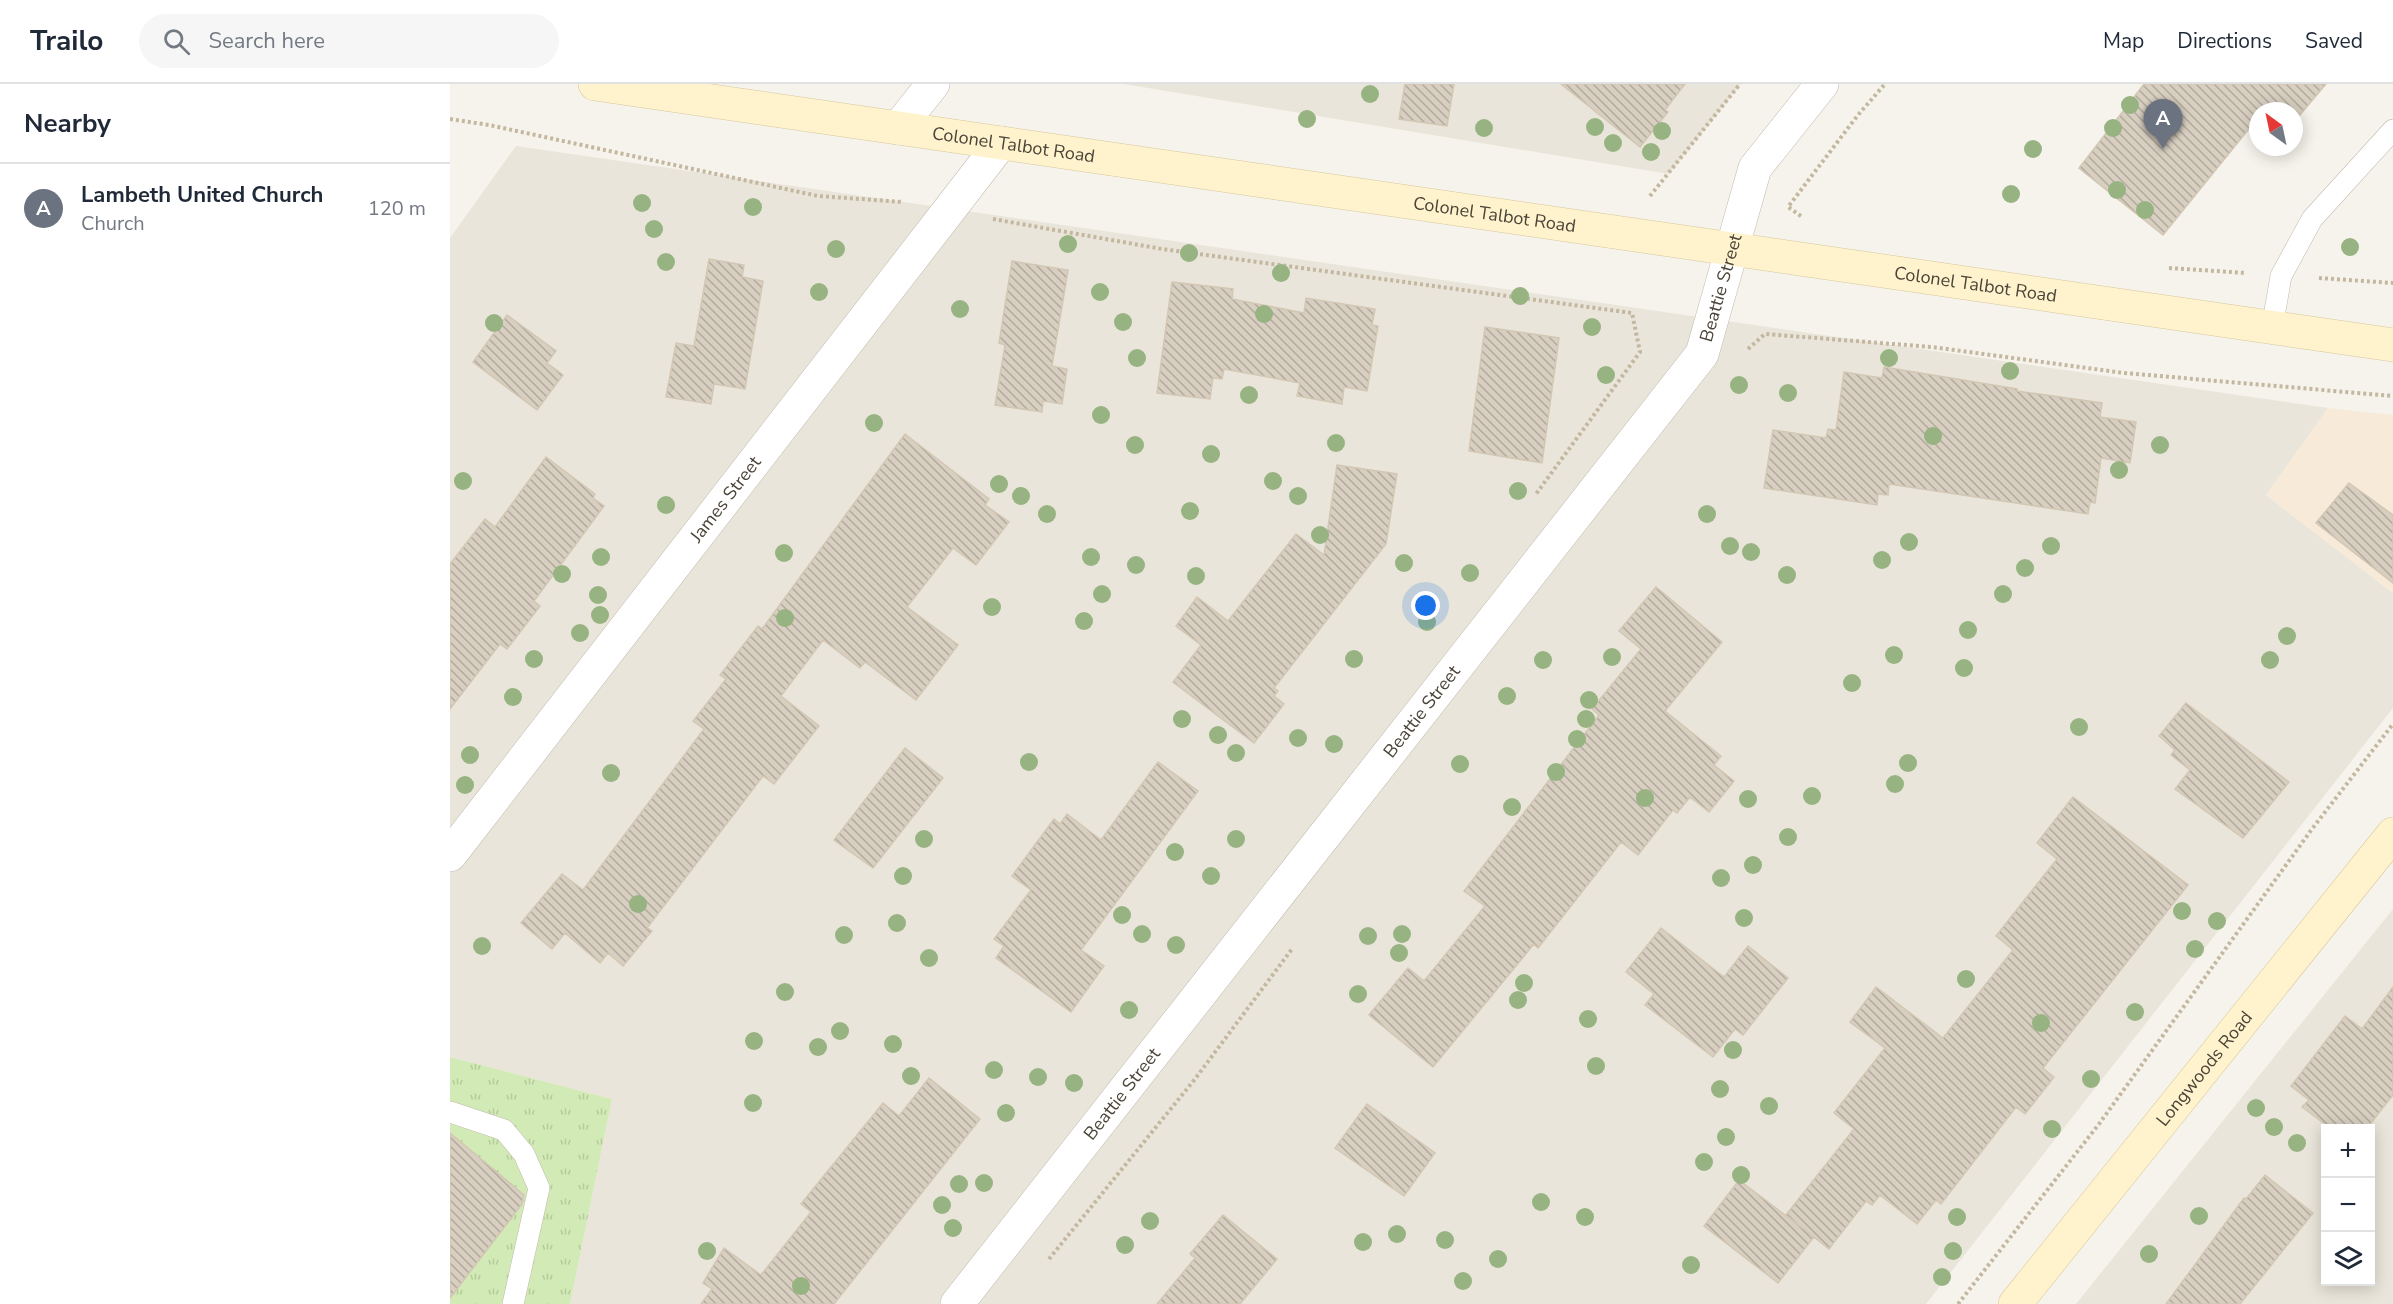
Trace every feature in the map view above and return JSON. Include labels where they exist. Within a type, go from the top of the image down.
[{"type":"main road","name":"Colonel Talbot Road","points":[[595,84],[2393,345]]},
{"type":"main road","name":"Longwoods Road","points":[[2014,1304],[2393,834]]},
{"type":"street","points":[[898,129],[933,84]]},
{"type":"street","name":"Beattie Street","points":[[957,1304],[1702,354],[1755,168],[1822,84]]},
{"type":"street","name":"James Street","points":[[450,855],[1001,143]]},
{"type":"lane","points":[[2272,328],[2281,276],[2312,219],[2393,130]]},
{"type":"lane","points":[[450,1113],[504,1130],[524,1154],[539,1188],[513,1304]]},
{"type":"path","points":[[1806,219],[1788,207],[1858,115],[1885,84]]},
{"type":"path","points":[[450,119],[818,196],[902,202],[1162,249],[1632,313],[1640,352],[1531,500]]},
{"type":"path","points":[[2162,267],[2393,283]]},
{"type":"path","points":[[1742,354],[1765,334],[1932,347],[2124,373],[2393,396]]},
{"type":"path","points":[[1958,1304],[2099,1124],[2312,829],[2393,724]]},
{"type":"path","points":[[1041,1268],[1195,1079],[1293,948]]},
{"type":"shaded area","points":[[1124,84],[1741,84],[1669,174]]},
{"type":"shaded area","points":[[516,146],[2328,408],[2266,495],[2393,593],[2393,708],[1926,1304],[570,1304],[612,1099],[450,1057],[450,238]]},
{"type":"shaded area","points":[[2328,408],[2393,415],[2393,593],[2266,495]]},
{"type":"shaded area","points":[[2393,909],[2393,1304],[2076,1304]]},
{"type":"green space","points":[[450,1057],[612,1099],[570,1304],[450,1304]]},
{"type":"building","points":[[1405,84],[1454,84],[1447,126],[1399,119]]},
{"type":"building","points":[[1561,84],[1685,84],[1665,110],[1668,112],[1640,147]]},
{"type":"building","points":[[2144,84],[2326,84],[2303,111],[2303,102],[2249,102],[2249,129],[2163,235],[2079,168]]},
{"type":"building","points":[[709,259],[744,265],[742,277],[763,281],[745,389],[714,384],[711,404],[666,397],[676,343],[694,346]]},
{"type":"building","points":[[1012,261],[1068,270],[1052,366],[1067,369],[1062,404],[1043,401],[1042,412],[995,405],[1005,345],[999,343]]},
{"type":"building","points":[[1172,282],[1233,289],[1232,299],[1304,313],[1306,298],[1375,309],[1372,325],[1378,326],[1367,391],[1344,387],[1342,404],[1297,396],[1300,383],[1224,369],[1222,379],[1213,378],[1210,399],[1157,393]]},
{"type":"building","points":[[507,315],[556,351],[547,363],[563,375],[537,410],[473,362]]},
{"type":"building","points":[[1485,327],[1559,338],[1542,463],[1469,451]]},
{"type":"building","points":[[1884,367],[2017,389],[2017,391],[2102,403],[2100,417],[2136,422],[2130,463],[2101,458],[2095,503],[2090,502],[2088,514],[1889,484],[1888,495],[1878,494],[1877,505],[1764,488],[1773,430],[1826,438],[1828,429],[1836,430],[1844,372],[1882,378]]},
{"type":"building","points":[[905,434],[989,499],[985,505],[1009,522],[976,565],[953,548],[907,607],[958,645],[916,700],[865,662],[860,668],[823,640],[781,696],[819,726],[774,784],[763,776],[647,928],[652,931],[623,966],[608,953],[600,963],[565,933],[552,949],[521,923],[562,874],[583,890],[704,729],[693,721],[726,679],[720,675],[758,626],[762,629]]},
{"type":"building","points":[[546,457],[595,494],[593,498],[604,506],[534,601],[540,606],[507,649],[500,644],[450,709],[450,564],[485,519],[495,527]]},
{"type":"building","points":[[1337,465],[1397,474],[1386,544],[1274,688],[1278,691],[1274,696],[1284,704],[1254,743],[1173,682],[1201,645],[1176,626],[1197,597],[1228,621],[1296,534],[1324,555]]},
{"type":"building","points":[[2349,483],[2393,515],[2393,583],[2316,523]]},
{"type":"building","points":[[1656,587],[1722,642],[1665,711],[1721,756],[1714,765],[1734,781],[1709,812],[1690,797],[1677,813],[1673,810],[1638,855],[1621,842],[1538,948],[1534,944],[1433,1067],[1369,1015],[1408,968],[1424,981],[1485,906],[1464,891],[1599,715],[1592,709],[1641,649],[1619,631]]},
{"type":"building","points":[[2186,703],[2289,782],[2243,838],[2175,789],[2190,770],[2171,755],[2175,750],[2159,736]]},
{"type":"building","points":[[905,748],[943,778],[873,868],[834,840]]},
{"type":"building","points":[[1158,762],[1198,791],[1081,950],[1104,966],[1071,1012],[996,958],[1004,946],[994,939],[1031,890],[1012,876],[1054,819],[1060,824],[1067,814],[1101,840]]},
{"type":"building","points":[[2073,797],[2188,885],[2043,1068],[2054,1077],[2025,1114],[2016,1107],[1941,1204],[1936,1200],[1917,1224],[1880,1195],[1872,1205],[1866,1201],[1829,1249],[1786,1215],[1854,1129],[1834,1113],[1885,1048],[1850,1022],[1876,987],[1943,1038],[2013,950],[1996,936],[2057,859],[2037,843]]},
{"type":"building","points":[[1661,928],[1724,977],[1748,946],[1788,978],[1743,1035],[1735,1029],[1713,1057],[1645,1005],[1654,994],[1626,972]]},
{"type":"building","points":[[2393,987],[2393,1095],[2370,1124],[2325,1124],[2302,1107],[2309,1100],[2291,1086],[2345,1016],[2362,1029]]},
{"type":"building","points":[[929,1078],[980,1119],[834,1304],[701,1304],[712,1289],[703,1283],[724,1248],[761,1275],[811,1212],[801,1204],[883,1103],[899,1116]]},
{"type":"building","points":[[1367,1104],[1435,1153],[1404,1196],[1335,1148]]},
{"type":"building","points":[[450,1133],[524,1195],[522,1204],[450,1298]]},
{"type":"building","points":[[2265,1175],[2313,1213],[2240,1304],[2166,1304],[2244,1198],[2246,1199]]},
{"type":"building","points":[[1739,1180],[1814,1237],[1778,1283],[1704,1226]]},
{"type":"building","points":[[1223,1215],[1277,1259],[1240,1304],[1157,1304],[1195,1258],[1190,1254]]},
{"type":"place","name":"Lambeth United Church","points":[[2163,149]]}]
